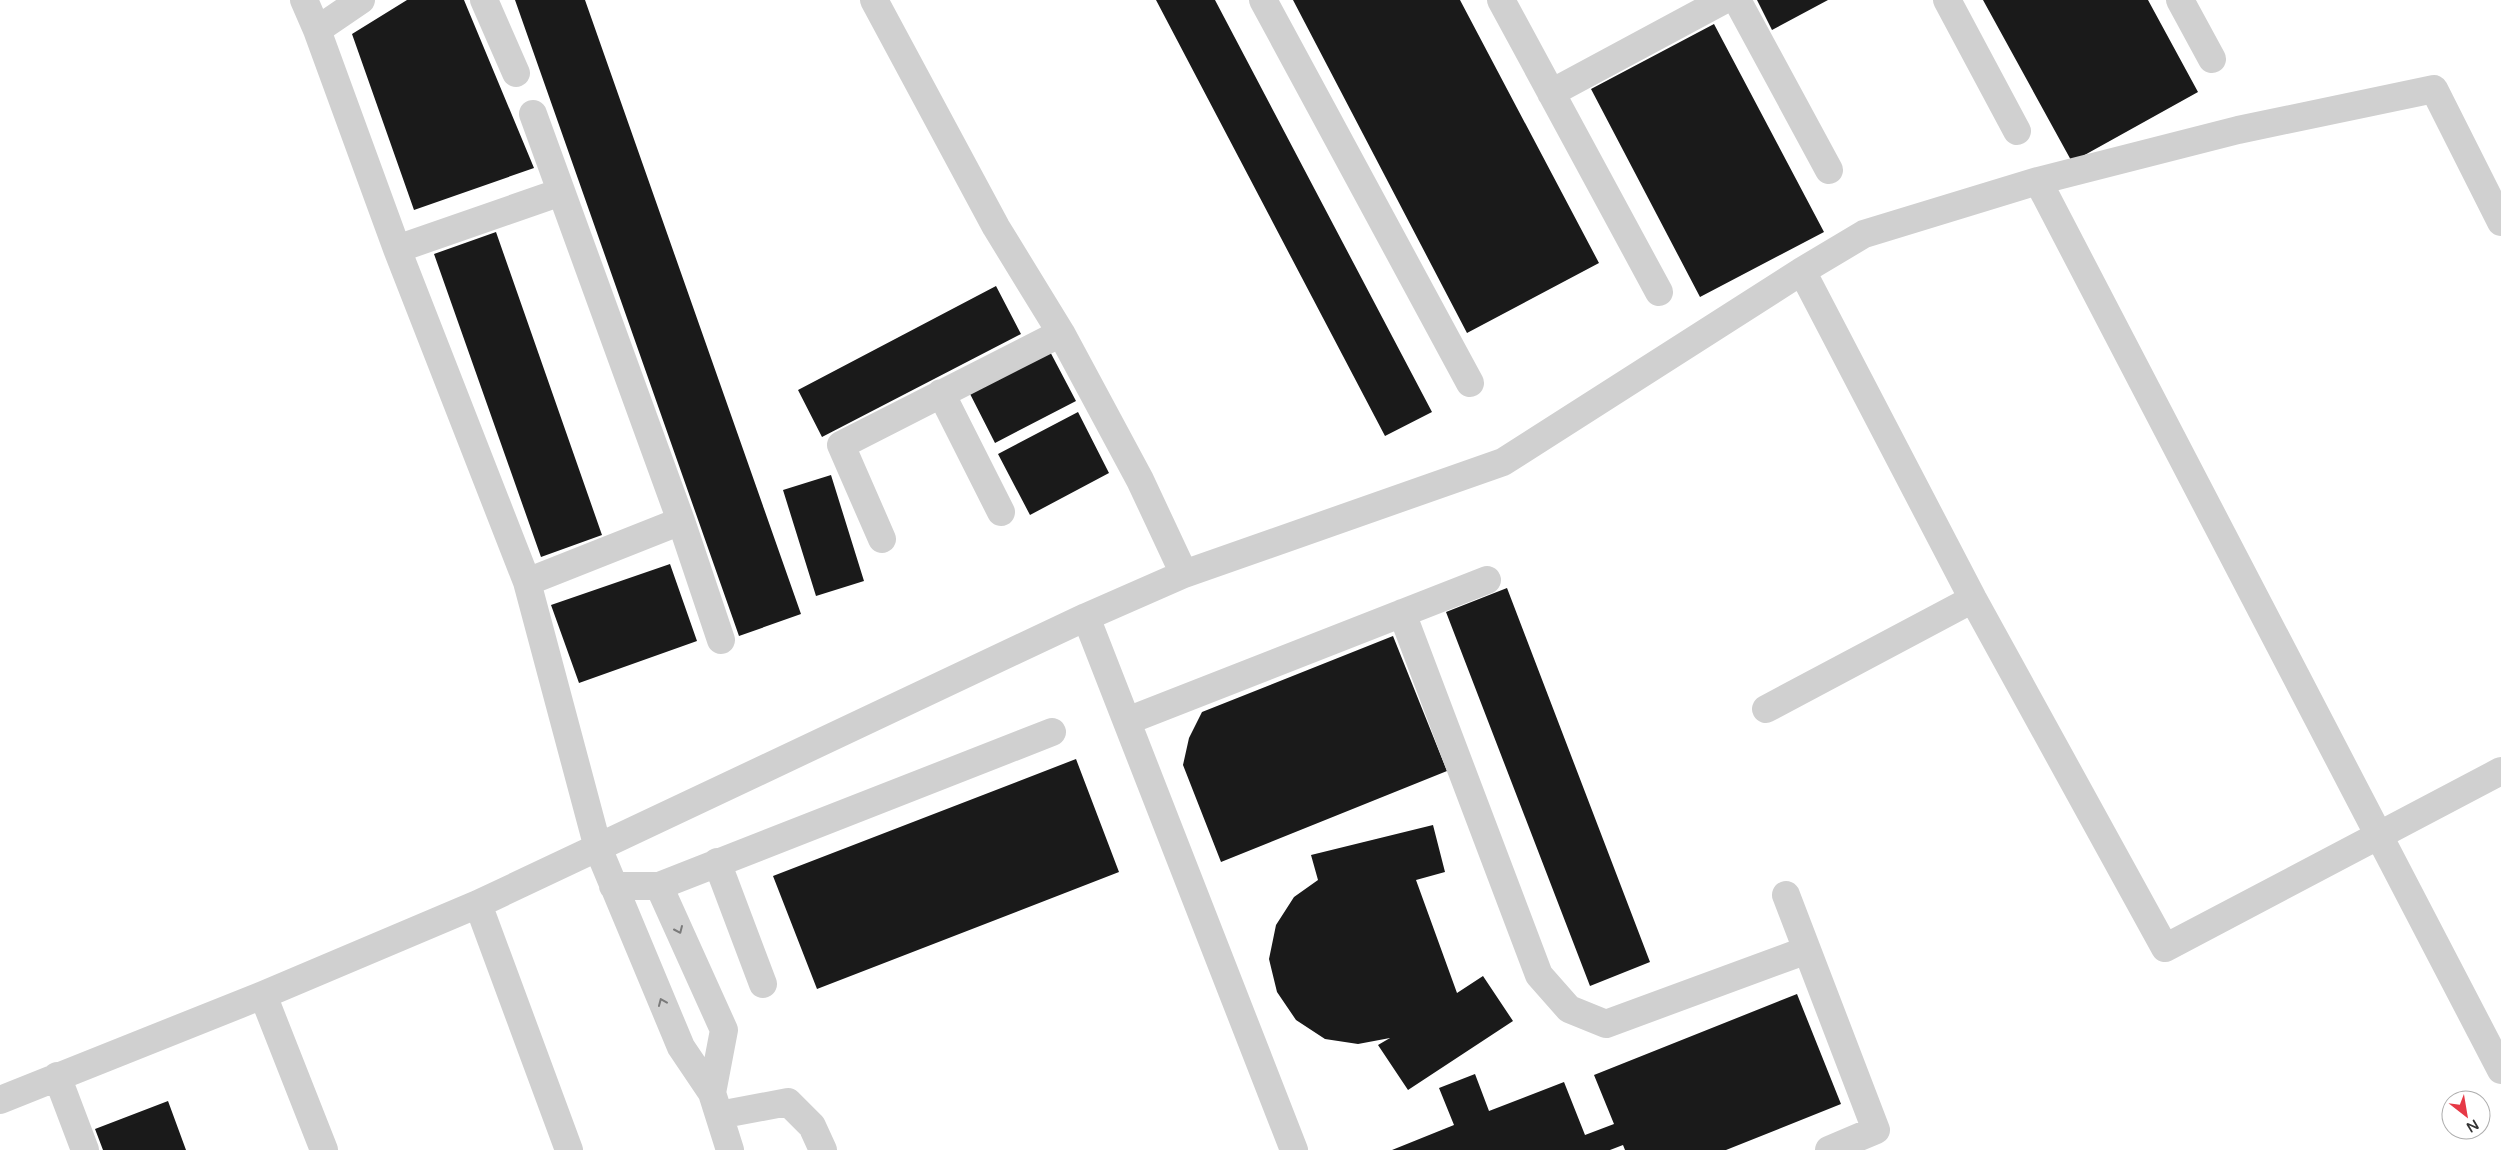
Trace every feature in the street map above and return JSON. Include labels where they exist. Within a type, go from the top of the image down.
[{"type":"street","points":[[304,0],[317,30],[397,249],[527,582],[598,848],[681,1047],[715,1104],[730,1150]]},
{"type":"street","points":[[317,30],[361,0]]},
{"type":"street","points":[[484,0],[516,73]]},
{"type":"street","points":[[874,0],[996,227],[1062,333],[1140,480],[1184,574]]},
{"type":"street","points":[[1263,0],[1470,382]]},
{"type":"street","points":[[1501,0],[1659,292]]},
{"type":"street","points":[[1551,93],[1724,0]]},
{"type":"street","points":[[1737,0],[1829,170]]},
{"type":"street","points":[[1947,0],[2017,131]]},
{"type":"street","points":[[2180,0],[2212,59]]},
{"type":"street","points":[[0,1100],[263,996],[478,904],[1086,617],[1184,574],[1503,462],[1802,271],[1864,234],[2038,181],[2238,130],[2434,89],[2501,222]]},
{"type":"street","points":[[533,114],[681,521],[721,640]]},
{"type":"street","points":[[2038,181],[2501,1070]]},
{"type":"street","points":[[397,249],[561,192]]},
{"type":"street","points":[[1802,271],[1973,599],[2165,948],[2501,771]]},
{"type":"street","points":[[882,539],[841,445],[1062,333]]},
{"type":"street","points":[[941,393],[1001,512]]},
{"type":"street","points":[[527,582],[681,521]]},
{"type":"street","points":[[1126,721],[1487,580]]},
{"type":"street","points":[[1766,709],[1973,599]]},
{"type":"street","points":[[1402,613],[1539,975],[1569,1009],[1606,1024],[1808,950]]},
{"type":"street","points":[[1086,617],[1294,1150]]},
{"type":"street","points":[[613,886],[659,886],[1052,732]]},
{"type":"street","points":[[718,862],[762,984]]},
{"type":"street","points":[[659,886],[724,1030],[715,1104]]},
{"type":"street","points":[[1786,895],[1876,1130],[1829,1150]]},
{"type":"street","points":[[478,904],[569,1150]]},
{"type":"street","points":[[263,996],[324,1150]]},
{"type":"street","points":[[57,1076],[85,1150]]},
{"type":"street","points":[[715,1104],[788,1102],[812,1126],[823,1150]]},
{"type":"building","points":[[407,0],[464,0],[534,168],[414,210],[352,34]]},
{"type":"building","points":[[515,0],[585,0],[801,614],[739,636]]},
{"type":"building","points":[[1156,0],[1215,0],[1432,412],[1385,436]]},
{"type":"building","points":[[1293,0],[1460,0],[1599,263],[1467,333]]},
{"type":"building","points":[[1757,0],[1828,0],[1772,30]]},
{"type":"building","points":[[1983,0],[2148,0],[2198,92],[2072,162]]},
{"type":"building","points":[[1714,24],[1824,232],[1700,297],[1591,89]]},
{"type":"building","points":[[496,232],[602,535],[541,557],[434,254]]},
{"type":"building","points":[[996,286],[1021,334],[822,437],[798,390]]},
{"type":"building","points":[[1046,344],[1076,401],[995,443],[966,386]]},
{"type":"building","points":[[1078,412],[1109,473],[1030,515],[998,454]]},
{"type":"building","points":[[831,475],[864,581],[816,596],[783,490]]},
{"type":"building","points":[[670,564],[697,641],[579,683],[551,605]]},
{"type":"building","points":[[1507,588],[1650,962],[1590,986],[1446,612]]},
{"type":"building","points":[[1393,636],[1447,771],[1221,862],[1183,765],[1189,738],[1202,712]]},
{"type":"building","points":[[1076,759],[1119,872],[817,989],[773,876]]},
{"type":"building","points":[[1433,825],[1445,872],[1416,880],[1457,993],[1483,976],[1513,1021],[1408,1090],[1378,1045],[1390,1038],[1358,1044],[1325,1039],[1296,1020],[1277,992],[1269,959],[1276,925],[1294,897],[1318,880],[1311,855]]},
{"type":"building","points":[[1797,994],[1841,1104],[1726,1150],[1625,1150],[1623,1145],[1610,1150],[1392,1150],[1454,1125],[1439,1088],[1475,1074],[1489,1111],[1564,1082],[1585,1135],[1614,1124],[1594,1075]]},
{"type":"building","points":[[168,1101],[186,1150],[103,1150],[95,1129]]}]
